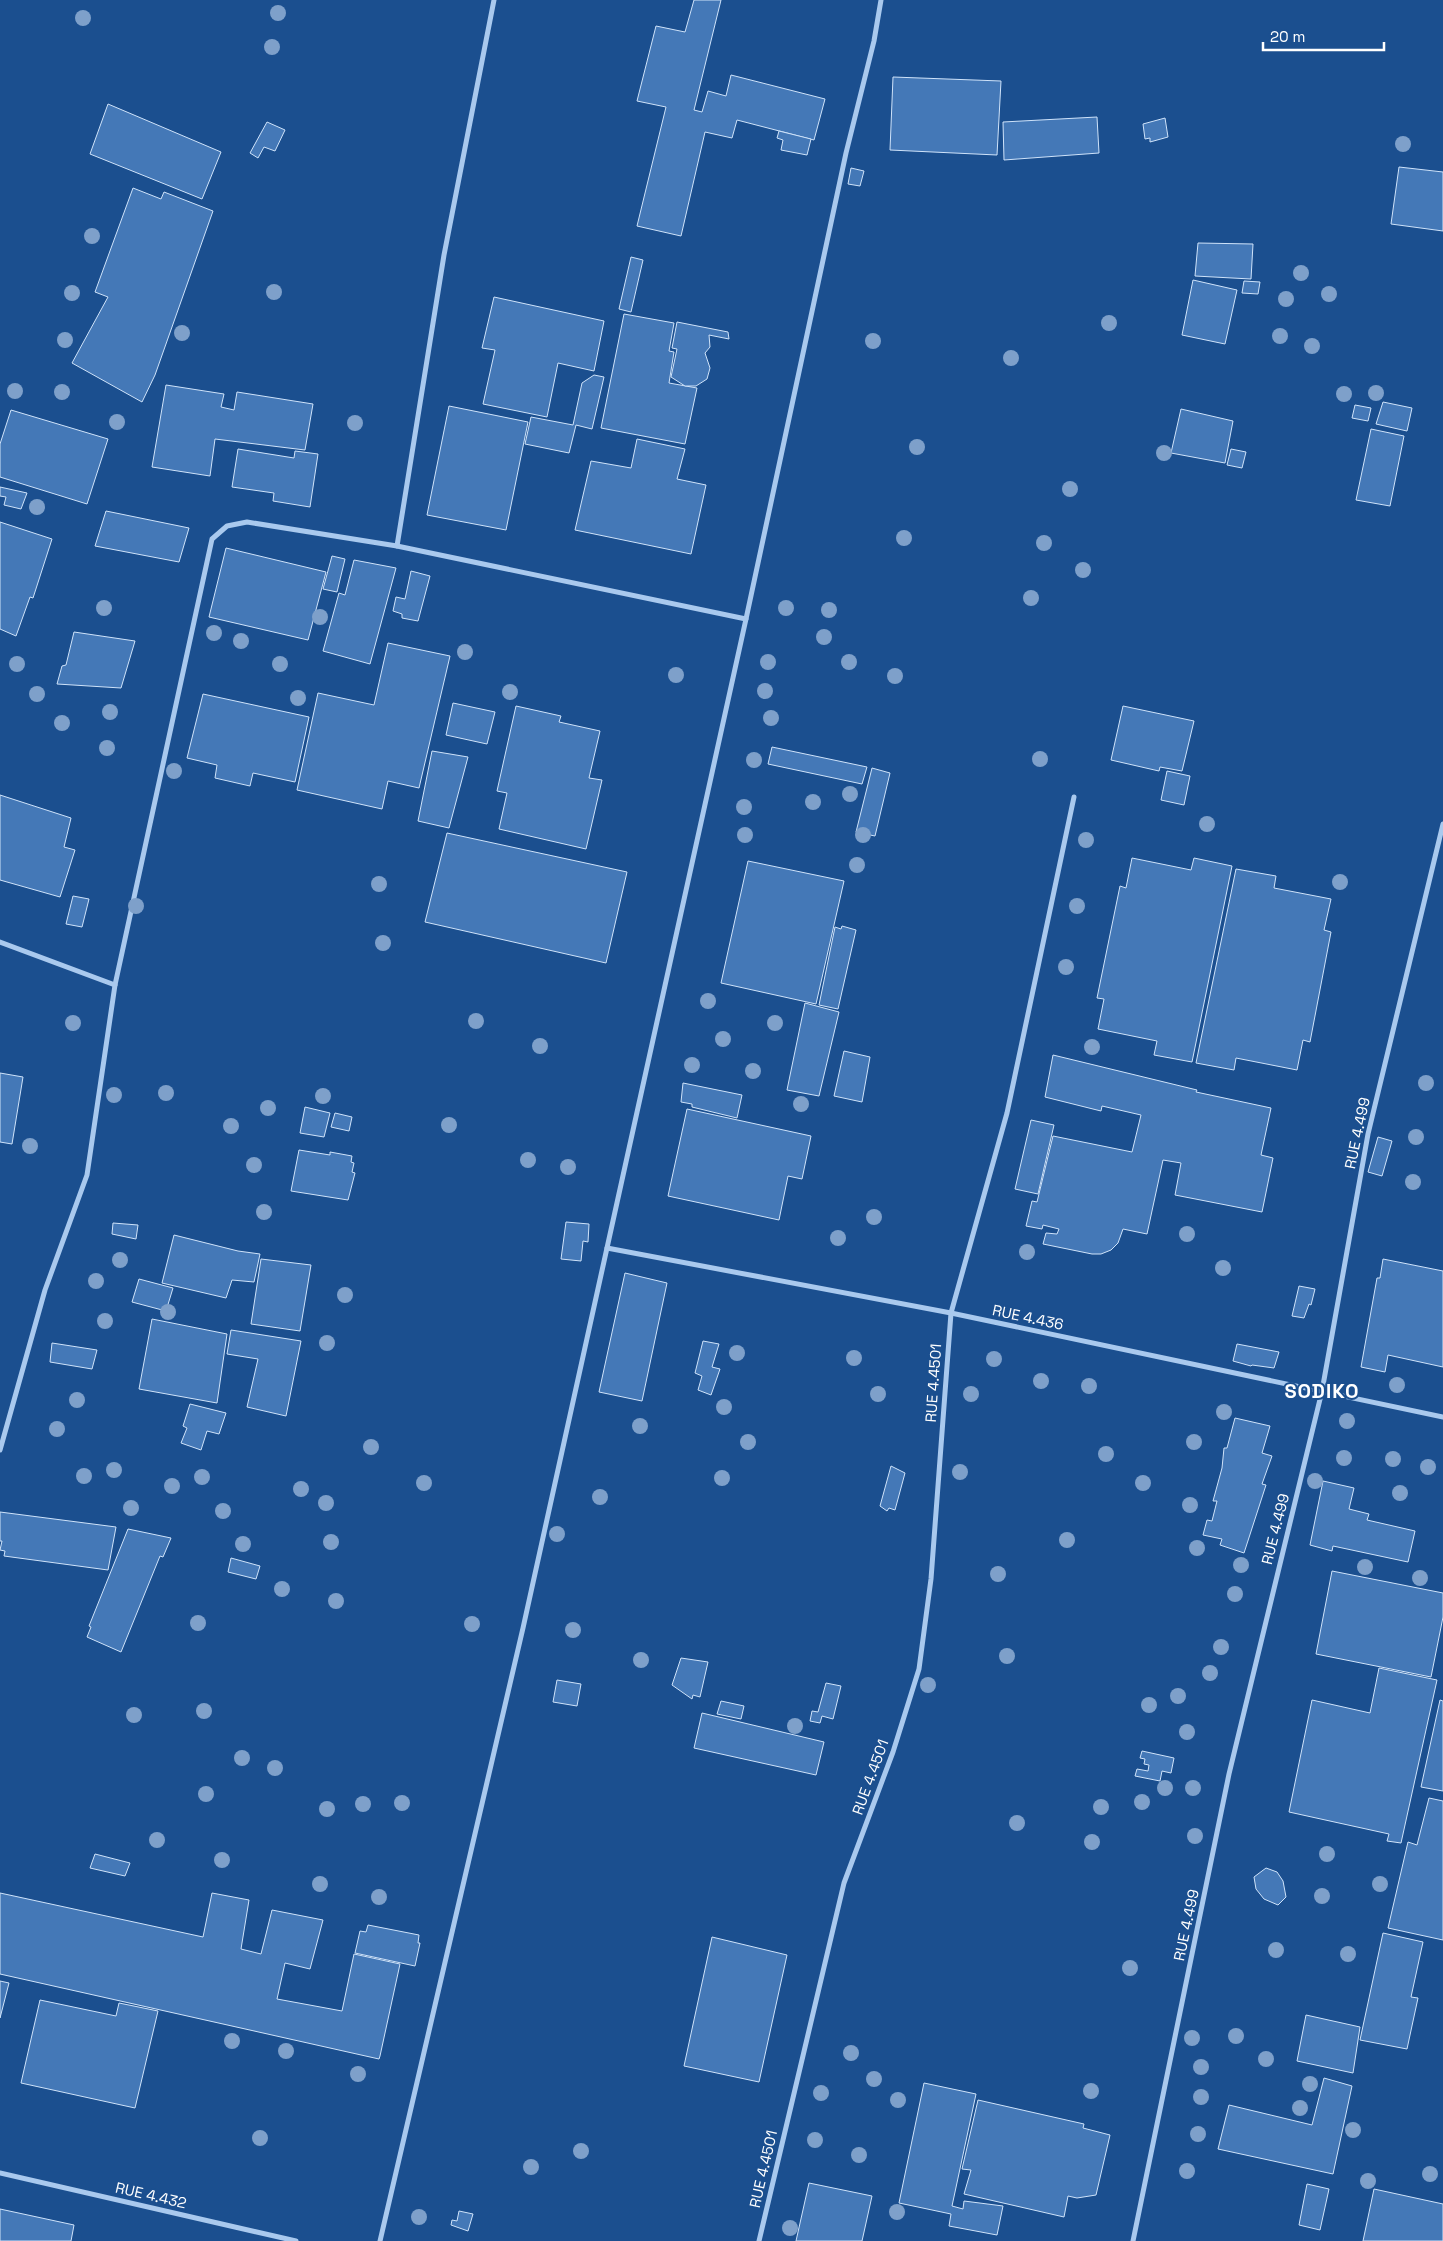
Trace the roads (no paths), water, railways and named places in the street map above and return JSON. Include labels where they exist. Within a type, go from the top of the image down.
[{"type":"street","points":[[397,546],[444,255],[494,0]]},
{"type":"street","points":[[380,2241],[523,1628],[746,619],[846,153],[874,41],[881,0]]},
{"type":"street","points":[[0,1450],[45,1290],[87,1175],[115,985],[212,539],[226,526],[247,522],[397,546],[746,619]]},
{"type":"street","name":"RUE 4.4501","points":[[759,2241],[844,1883],[893,1752],[919,1669],[931,1579],[951,1313],[1008,1113],[1074,797]]},
{"type":"street","name":"RUE 4.499","points":[[1133,2241],[1229,1774],[1322,1391],[1368,1134],[1443,824]]},
{"type":"street","points":[[0,942],[115,985]]},
{"type":"street","name":"RUE 4.436","points":[[607,1248],[951,1313],[1443,1417]]},
{"type":"street","name":"RUE 4.432","points":[[0,2173],[296,2241]]},
{"type":"district","name":"SODIKO","points":[[1322,1391]]}]
